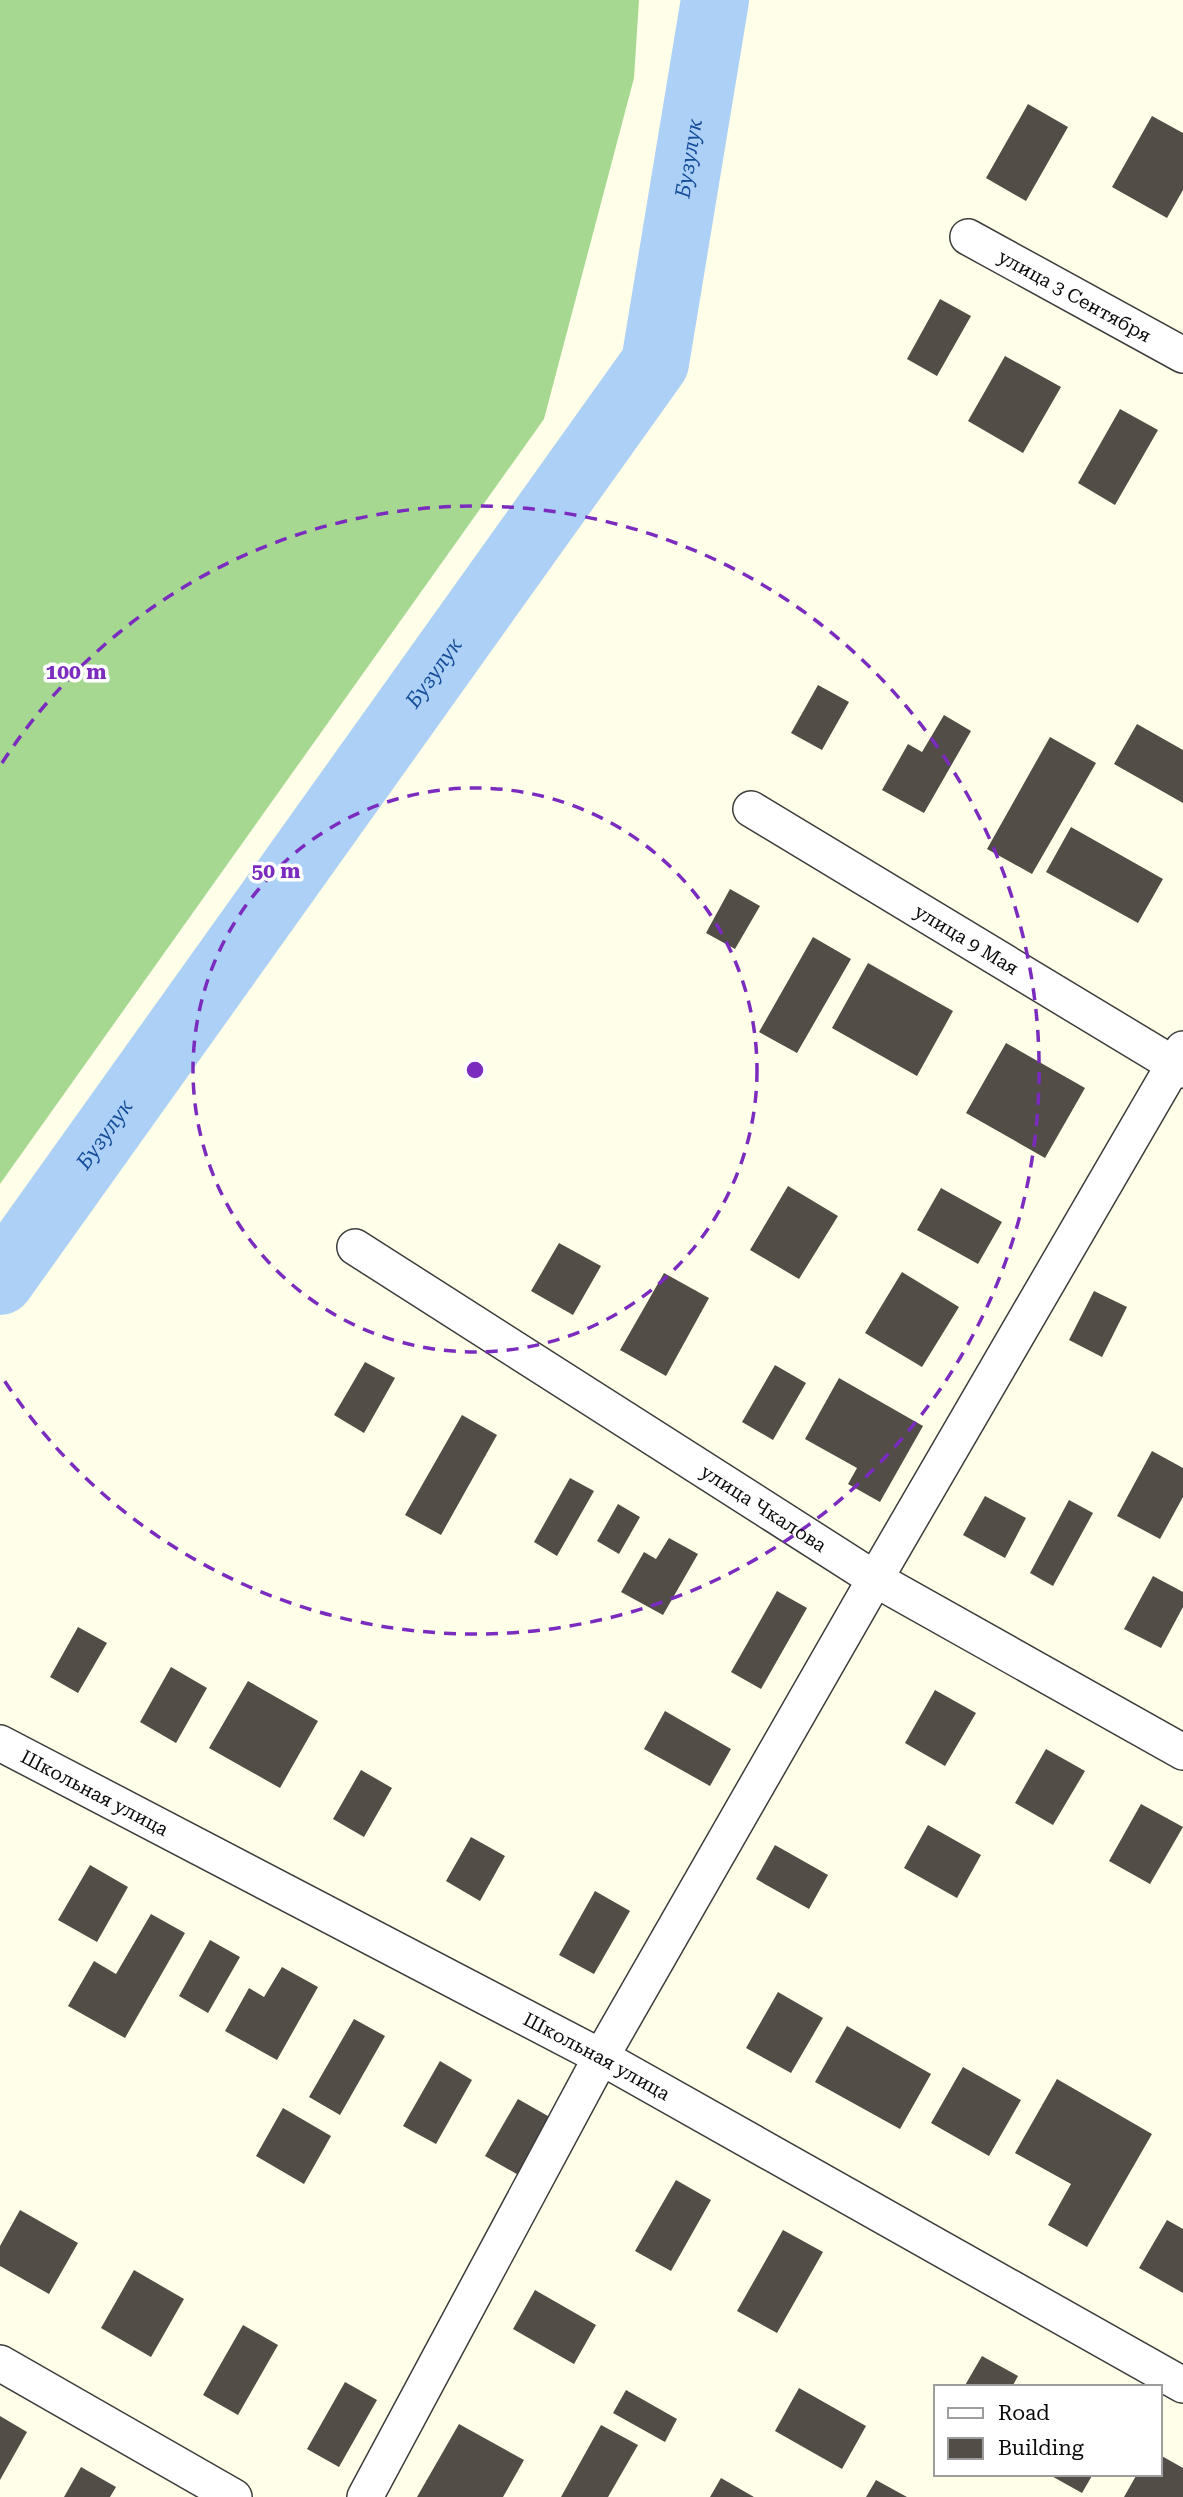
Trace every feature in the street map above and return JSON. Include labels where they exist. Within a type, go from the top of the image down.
[{"type":"street","name":"улица 3 Сентября","points":[[968,237],[1183,355]]},
{"type":"street","name":"улица 9 Мая","points":[[751,809],[1180,1061]]},
{"type":"street","points":[[365,2497],[601,2057],[875,1579],[1180,1061]]},
{"type":"street","name":"улица Чкалова","points":[[355,1247],[875,1579],[1183,1752]]},
{"type":"street","name":"Школьная улица","points":[[0,1743],[601,2057],[1183,2385]]},
{"type":"street","points":[[0,2363],[234,2497]]},
{"type":"green space","points":[[0,0],[639,0],[634,78],[544,419],[0,1184]]},
{"type":"building","points":[[1028,104],[1068,127],[1026,201],[986,178]]},
{"type":"building","points":[[1152,116],[1183,133],[1183,190],[1167,218],[1112,187]]},
{"type":"building","points":[[940,299],[971,316],[937,376],[907,359]]},
{"type":"building","points":[[1005,356],[1061,387],[1023,453],[968,421]]},
{"type":"building","points":[[1120,409],[1158,430],[1115,505],[1078,483]]},
{"type":"building","points":[[818,685],[849,702],[822,750],[791,733]]},
{"type":"building","points":[[944,715],[971,731],[924,813],[882,790],[908,744],[922,752]]},
{"type":"building","points":[[1137,724],[1183,750],[1183,803],[1114,764]]},
{"type":"building","points":[[1050,737],[1096,763],[1032,874],[987,849]]},
{"type":"building","points":[[1071,827],[1163,879],[1138,923],[1046,872]]},
{"type":"building","points":[[730,889],[760,906],[735,949],[706,933]]},
{"type":"building","points":[[813,937],[851,959],[797,1053],[759,1032]]},
{"type":"building","points":[[868,963],[953,1011],[917,1076],[832,1028]]},
{"type":"building","points":[[1006,1043],[1085,1088],[1045,1158],[966,1113]]},
{"type":"building","points":[[788,1186],[838,1216],[799,1279],[750,1250]]},
{"type":"building","points":[[941,1188],[1002,1222],[978,1264],[917,1230]]},
{"type":"building","points":[[559,1243],[601,1266],[573,1315],[531,1291]]},
{"type":"building","points":[[902,1272],[959,1307],[922,1367],[865,1333]]},
{"type":"building","points":[[664,1273],[709,1298],[666,1376],[620,1350]]},
{"type":"building","points":[[1094,1291],[1127,1307],[1102,1357],[1069,1340]]},
{"type":"building","points":[[365,1362],[395,1378],[364,1433],[334,1415]]},
{"type":"building","points":[[775,1365],[806,1383],[773,1440],[742,1422]]},
{"type":"building","points":[[839,1378],[923,1426],[880,1502],[848,1484],[857,1468],[805,1439]]},
{"type":"building","points":[[462,1415],[497,1435],[441,1535],[405,1515]]},
{"type":"building","points":[[1152,1451],[1183,1468],[1183,1497],[1160,1539],[1117,1516]]},
{"type":"building","points":[[570,1478],[594,1491],[557,1556],[534,1542]]},
{"type":"building","points":[[985,1496],[1026,1518],[1005,1558],[963,1535]]},
{"type":"building","points":[[1069,1500],[1093,1513],[1053,1586],[1030,1573]]},
{"type":"building","points":[[618,1504],[640,1517],[619,1554],[597,1541]]},
{"type":"building","points":[[669,1538],[698,1554],[663,1615],[621,1592],[644,1552],[656,1559]]},
{"type":"building","points":[[1153,1576],[1183,1592],[1183,1607],[1161,1648],[1124,1629]]},
{"type":"building","points":[[777,1591],[807,1608],[761,1689],[731,1672]]},
{"type":"building","points":[[78,1627],[107,1643],[78,1693],[50,1677]]},
{"type":"building","points":[[171,1667],[207,1688],[176,1743],[140,1722]]},
{"type":"building","points":[[248,1681],[318,1721],[280,1788],[209,1748]]},
{"type":"building","points":[[935,1690],[976,1713],[945,1766],[905,1743]]},
{"type":"building","points":[[665,1711],[731,1749],[710,1786],[644,1749]]},
{"type":"building","points":[[1046,1749],[1085,1771],[1053,1825],[1015,1803]]},
{"type":"building","points":[[361,1770],[392,1788],[364,1837],[333,1819]]},
{"type":"building","points":[[1141,1804],[1183,1827],[1150,1884],[1109,1861]]},
{"type":"building","points":[[928,1825],[981,1855],[957,1898],[904,1868]]},
{"type":"building","points":[[471,1837],[505,1856],[480,1901],[446,1881]]},
{"type":"building","points":[[775,1845],[828,1875],[809,1909],[756,1879]]},
{"type":"building","points":[[90,1865],[128,1887],[97,1942],[58,1920]]},
{"type":"building","points":[[595,1891],[630,1911],[594,1974],[559,1955]]},
{"type":"building","points":[[151,1914],[185,1933],[125,2038],[68,2006],[94,1961],[116,1974]]},
{"type":"building","points":[[210,1940],[240,1957],[208,2013],[179,1996]]},
{"type":"building","points":[[282,1967],[318,1987],[277,2060],[225,2031],[249,1988],[264,1997]]},
{"type":"building","points":[[778,1992],[823,2018],[791,2073],[746,2048]]},
{"type":"building","points":[[354,2019],[385,2036],[340,2115],[309,2097]]},
{"type":"building","points":[[847,2026],[931,2074],[900,2129],[815,2082]]},
{"type":"building","points":[[440,2061],[472,2080],[436,2144],[403,2126]]},
{"type":"building","points":[[963,2067],[1021,2100],[989,2156],[931,2123]]},
{"type":"building","points":[[1057,2079],[1152,2134],[1087,2247],[1048,2225],[1071,2184],[1015,2153]]},
{"type":"building","points":[[518,2099],[555,2120],[522,2177],[485,2156]]},
{"type":"building","points":[[283,2108],[331,2136],[304,2184],[256,2156]]},
{"type":"building","points":[[676,2180],[711,2200],[671,2271],[635,2251]]},
{"type":"building","points":[[20,2210],[78,2243],[49,2294],[0,2266],[0,2246]]},
{"type":"building","points":[[1167,2220],[1183,2229],[1183,2293],[1139,2268]]},
{"type":"building","points":[[783,2230],[823,2252],[777,2333],[737,2311]]},
{"type":"building","points":[[134,2270],[184,2299],[151,2357],[101,2328]]},
{"type":"building","points":[[535,2290],[596,2325],[574,2364],[513,2329]]},
{"type":"building","points":[[243,2325],[278,2345],[238,2415],[203,2395]]},
{"type":"building","points":[[982,2356],[1018,2376],[1013,2385],[965,2385]]},
{"type":"building","points":[[345,2382],[377,2400],[339,2467],[307,2449]]},
{"type":"building","points":[[799,2388],[866,2426],[842,2469],[775,2431]]},
{"type":"building","points":[[626,2390],[677,2419],[665,2442],[613,2413]]},
{"type":"building","points":[[0,2416],[27,2432],[0,2480]]},
{"type":"building","points":[[459,2424],[524,2460],[503,2497],[417,2497]]},
{"type":"building","points":[[601,2425],[638,2445],[608,2497],[561,2497]]},
{"type":"building","points":[[1162,2456],[1183,2468],[1183,2497],[1124,2497],[1136,2476],[1162,2476]]},
{"type":"building","points":[[81,2467],[116,2487],[110,2497],[64,2497]]},
{"type":"building","points":[[1052,2476],[1092,2476],[1082,2493]]},
{"type":"building","points":[[721,2478],[754,2497],[710,2497]]},
{"type":"building","points":[[876,2480],[907,2497],[866,2497]]},
{"type":"waterway","name":"Бузулук","points":[[0,1281],[655,363],[715,0]]}]
